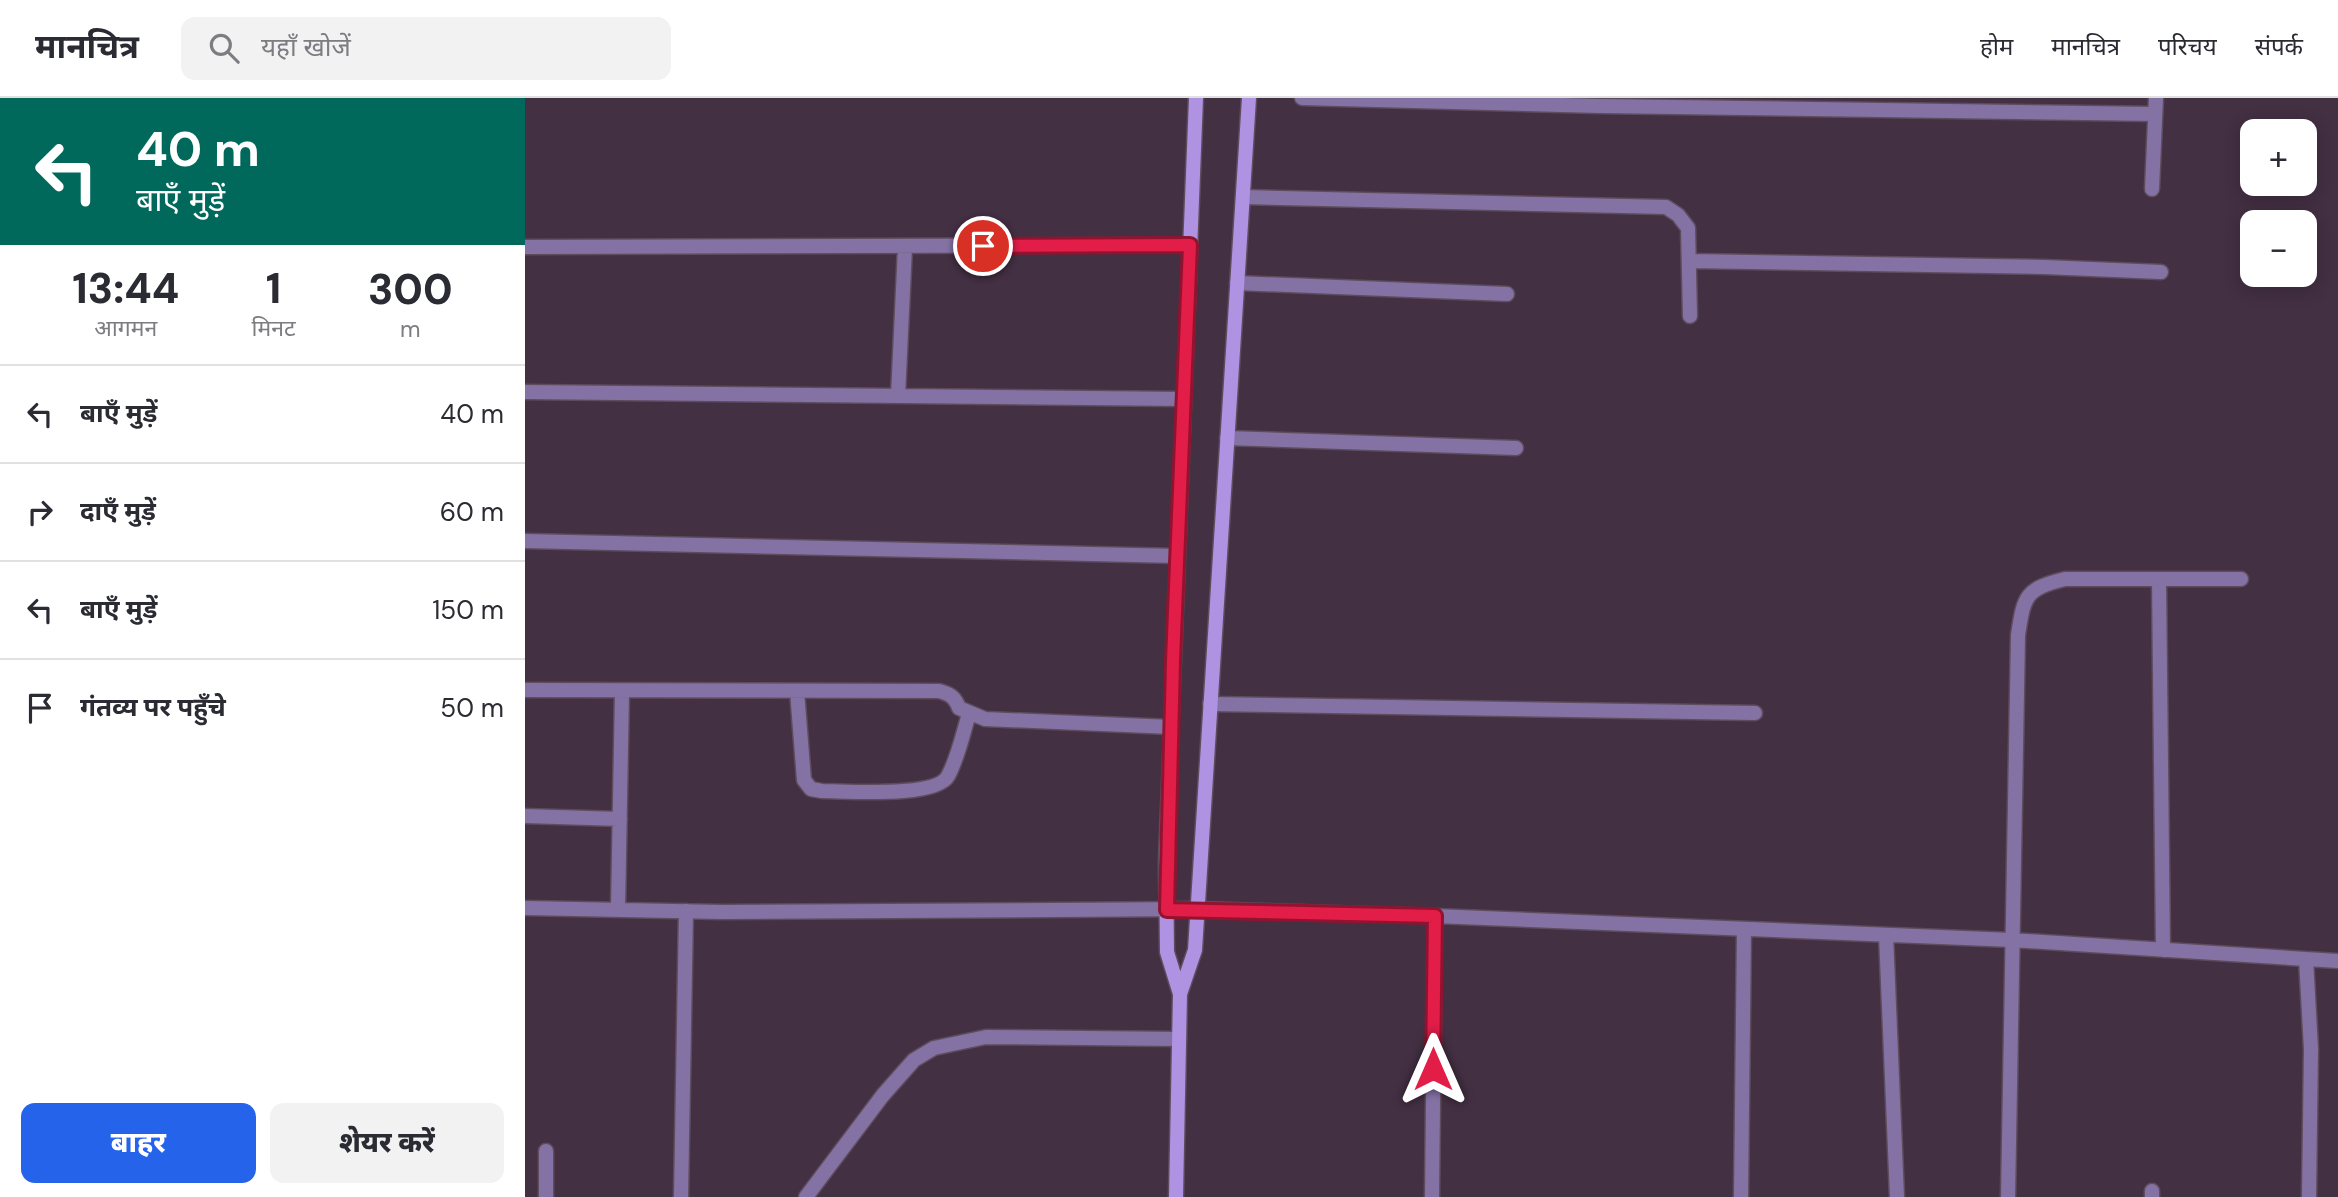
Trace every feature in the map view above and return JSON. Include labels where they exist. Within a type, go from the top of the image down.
[{"type":"street","points":[[1180,994],[1167,952],[1167,910],[1177,555],[1196,98]]},
{"type":"street","points":[[1176,1197],[1180,994],[1195,950],[1249,98]]},
{"type":"street","points":[[1303,98],[1741,103],[2155,114]]},
{"type":"street","points":[[2152,189],[2156,98]]},
{"type":"street","points":[[1243,197],[1666,207],[1678,215],[1688,228],[1690,316]]},
{"type":"street","points":[[525,247],[1190,245]]},
{"type":"street","points":[[898,396],[905,247]]},
{"type":"street","points":[[1690,261],[2045,267],[2161,272]]},
{"type":"street","points":[[1237,283],[1507,294]]},
{"type":"street","points":[[525,392],[1184,399]]},
{"type":"street","points":[[1227,438],[1516,448]]},
{"type":"street","points":[[525,541],[1177,555]]},
{"type":"street","points":[[2008,1197],[2018,635],[2022,606],[2038,586],[2064,579],[2241,579]]},
{"type":"street","points":[[2158,579],[2163,950]]},
{"type":"street","points":[[525,690],[939,691],[955,699],[959,708],[985,719],[1171,727]]},
{"type":"street","points":[[797,691],[804,780],[811,789],[822,791],[923,791],[940,785],[948,777],[969,714]]},
{"type":"street","points":[[618,910],[622,692]]},
{"type":"street","points":[[1210,704],[1755,713]]},
{"type":"street","points":[[525,816],[620,819]]},
{"type":"street","points":[[525,908],[685,911],[1197,909],[2013,940],[2338,961]]},
{"type":"street","points":[[681,1197],[685,911]]},
{"type":"street","points":[[1432,1197],[1435,916]]},
{"type":"street","points":[[1741,1197],[1744,929]]},
{"type":"street","points":[[1886,935],[1897,1197]]},
{"type":"street","points":[[2306,959],[2311,1049],[2309,1197]]},
{"type":"street","points":[[806,1197],[883,1095],[914,1060],[934,1048],[986,1037],[1179,1040]]},
{"type":"street","points":[[546,1151],[546,1197]]},
{"type":"route","points":[[983,246],[1190,245],[1166,861],[1167,910],[1435,916],[1433,1069]]}]
